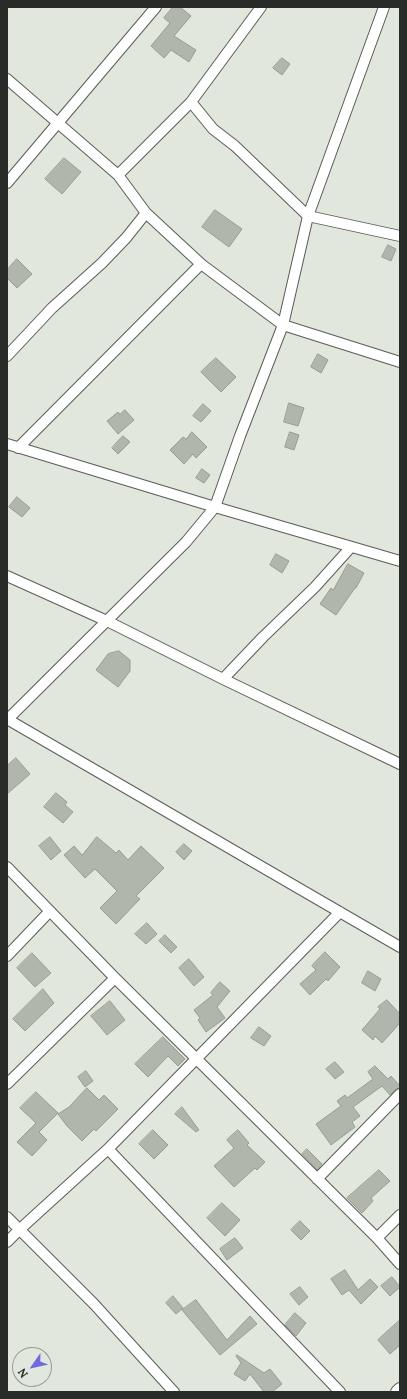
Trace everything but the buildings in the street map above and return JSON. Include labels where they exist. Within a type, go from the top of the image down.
[{"type":"street","points":[[7,183],[156,7]]},
{"type":"street","points":[[118,175],[191,102],[262,7]]},
{"type":"street","points":[[384,7],[308,216],[283,325],[240,436],[215,507],[186,542],[7,719],[400,947]]},
{"type":"street","points":[[7,79],[118,175],[146,213],[201,264],[283,325],[400,362]]},
{"type":"street","points":[[191,102],[213,129],[235,146],[308,216],[400,236]]},
{"type":"street","points":[[7,356],[52,308],[102,263],[126,238],[146,213]]},
{"type":"street","points":[[18,448],[201,264]]},
{"type":"street","points":[[7,444],[400,561]]},
{"type":"street","points":[[223,679],[263,637],[315,587],[351,547]]},
{"type":"street","points":[[7,576],[107,621],[223,679],[400,764]]},
{"type":"street","points":[[7,866],[115,978],[197,1058],[400,1264]]},
{"type":"street","points":[[7,956],[50,911]]},
{"type":"street","points":[[7,1242],[108,1149],[340,912]]},
{"type":"street","points":[[7,1084],[115,978]]},
{"type":"street","points":[[317,1179],[400,1094]]},
{"type":"street","points":[[108,1149],[340,1392]]},
{"type":"street","points":[[376,1238],[400,1215]]},
{"type":"street","points":[[7,1217],[94,1304],[174,1392]]},
{"type":"street","points":[[397,1392],[400,1389]]}]
